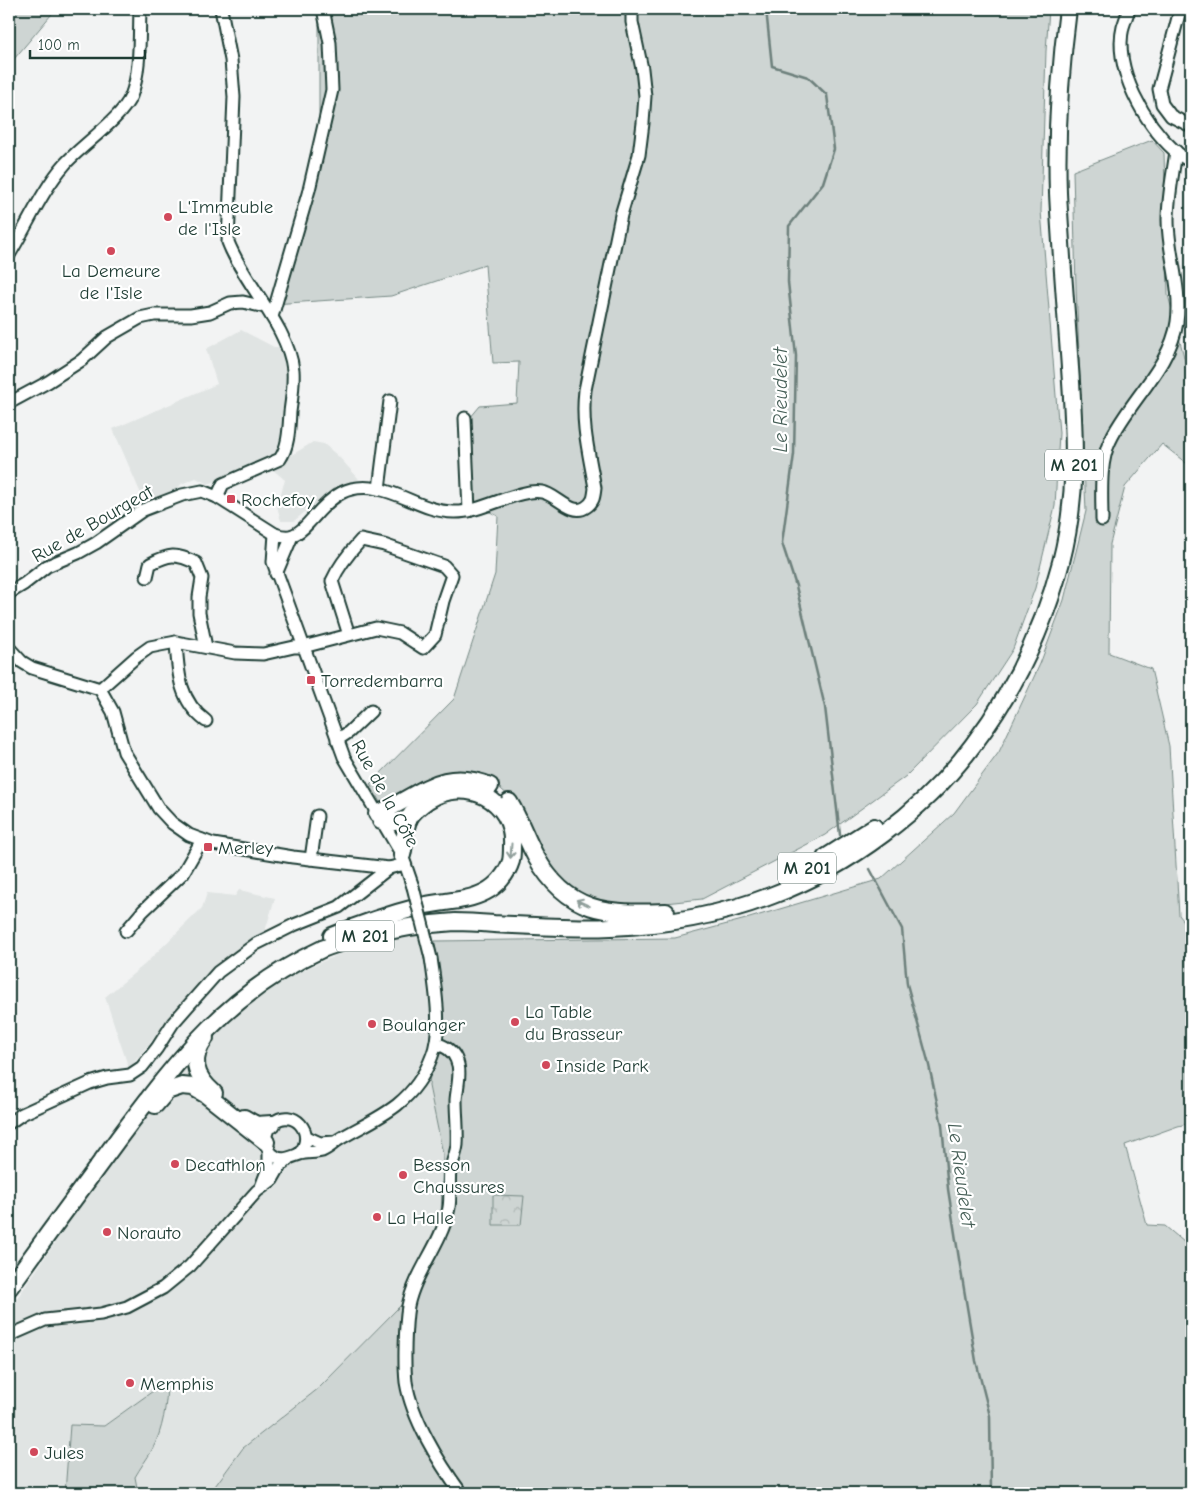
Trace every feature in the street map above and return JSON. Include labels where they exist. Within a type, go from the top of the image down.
[{"type":"highway","name":"M 201","points":[[9,1277],[87,1171],[178,1054],[218,1011],[267,973],[305,952],[336,939],[367,930],[426,919],[459,917],[608,920],[683,912],[736,898],[796,874],[859,838],[883,821],[911,798],[934,775],[974,729],[1014,666],[1029,635],[1041,604],[1056,548],[1064,508],[1067,437],[1050,184],[1050,135],[1054,69],[1061,9]]},
{"type":"highway","name":"M 201","points":[[9,1288],[166,1076],[199,1038],[233,1004],[286,968],[328,946],[392,928],[457,922],[609,927],[635,925],[711,914],[775,895],[822,872],[868,845],[930,794],[973,746],[1013,682],[1039,629],[1050,600],[1062,558],[1072,501],[1075,441],[1058,190],[1059,100],[1068,9]]},
{"type":"highway","points":[[379,818],[441,782],[452,779],[478,781],[492,787],[508,800],[548,877],[560,890],[592,907],[609,912],[683,912]]},
{"type":"highway","points":[[178,1054],[188,1037],[221,1003],[260,973],[305,948],[379,919],[423,906],[473,897],[484,892],[502,878],[511,861],[512,837],[507,817],[499,805],[486,795],[472,791],[448,791],[432,797],[419,806],[409,819],[403,860]]},
{"type":"highway","points":[[379,818],[395,822],[409,819]]},
{"type":"highway","points":[[233,1004],[228,1015],[200,1046],[196,1063],[197,1070],[200,1078],[211,1090],[247,1120],[256,1125],[272,1124]]},
{"type":"highway","points":[[92,1175],[109,1159],[167,1091],[182,1086],[193,1087],[205,1094],[267,1146]]},
{"type":"street","points":[[9,255],[57,174],[121,110],[130,96],[136,73],[140,9]]},
{"type":"street","points":[[217,497],[223,484],[280,460],[285,452],[293,370],[287,347],[272,317],[234,258],[228,242],[234,97],[231,60],[221,9]]},
{"type":"street","points":[[272,317],[308,190],[332,90],[330,44],[323,9]]},
{"type":"street","points":[[276,574],[292,536],[302,531],[330,499],[344,490],[363,487],[379,489],[440,511],[454,512],[469,511],[526,493],[542,491],[552,495],[568,506],[584,509],[591,504],[594,497],[594,488],[583,410],[621,215],[639,155],[643,123],[645,96],[642,69],[632,22],[632,9]]},
{"type":"street","points":[[1130,9],[1123,28],[1122,56],[1131,86],[1142,109],[1156,129],[1176,151],[1191,162]]},
{"type":"street","points":[[1183,9],[1179,14],[1159,89],[1162,104],[1171,116],[1191,126]]},
{"type":"street","points":[[1102,520],[1102,471],[1108,443],[1169,348],[1177,322],[1177,287],[1170,248],[1168,219],[1176,151]]},
{"type":"street","points":[[9,403],[48,382],[82,360],[107,337],[140,318],[154,315],[191,315],[210,312],[230,303],[243,302],[265,307]]},
{"type":"street","points":[[379,489],[390,401]]},
{"type":"street","points":[[465,418],[469,511]]},
{"type":"street","name":"Rue de Bourgeat","points":[[9,593],[47,566],[96,543],[142,510],[182,495],[202,491],[217,497],[275,534],[292,536]]},
{"type":"street","name":"Rue de la Côte","points":[[275,534],[273,562],[276,574],[337,740],[344,757],[403,860],[414,887],[431,958],[436,994],[436,1044]]},
{"type":"street","points":[[100,689],[150,647],[176,642],[235,653],[262,654],[294,647],[303,647],[376,628],[400,633],[423,648],[435,635],[443,601],[452,575],[444,566],[384,545],[361,540],[349,552],[336,570],[332,581],[349,635]]},
{"type":"street","points":[[148,577],[150,564],[165,556],[182,556],[196,563],[202,578],[199,614],[206,647]]},
{"type":"street","points":[[176,642],[178,674],[188,703],[195,713],[206,722]]},
{"type":"street","points":[[9,648],[22,662],[32,668],[100,689],[112,712],[124,752],[159,809],[172,823],[189,835],[213,844],[311,860],[389,868]]},
{"type":"street","points":[[337,740],[349,732],[371,711]]},
{"type":"street","points":[[311,860],[318,816]]},
{"type":"street","points":[[126,931],[143,911],[183,873],[202,840]]},
{"type":"street","points":[[9,1123],[22,1114],[90,1083],[107,1078],[130,1075],[142,1067],[173,1023],[218,972],[256,944],[294,925],[340,907],[367,884],[403,860]]},
{"type":"street","points":[[13,1334],[45,1320],[106,1313],[127,1307],[150,1296],[190,1266],[260,1187],[272,1180],[280,1166],[288,1159],[299,1154],[322,1151],[389,1110],[412,1091],[428,1066],[436,1044],[442,1044],[456,1058],[459,1068],[456,1098],[457,1143],[450,1170],[448,1213],[438,1239],[413,1286],[408,1308],[406,1382],[413,1408],[429,1442],[461,1493]]},
{"type":"street","points":[[260,1187],[269,1166],[268,1129],[272,1124],[282,1118],[295,1120],[304,1128],[307,1137],[306,1144],[299,1154]]},
{"type":"street","points":[[307,1137],[320,1143],[336,1141]]},
{"type":"street","points":[[267,1146],[277,1157],[288,1159]]},
{"type":"shaded area","points":[[241,330],[274,347],[282,347],[287,361],[289,378],[282,446],[292,455],[313,442],[324,444],[359,479],[338,487],[294,521],[281,521],[277,506],[285,480],[264,462],[208,484],[196,478],[181,484],[178,489],[144,501],[113,429],[217,384],[206,349]]},
{"type":"shaded area","points":[[239,890],[275,898],[263,938],[210,978],[165,1024],[129,1069],[105,997],[144,965],[202,908],[207,893],[235,896]]},
{"type":"shaded area","points":[[417,933],[435,941],[438,981],[429,1086],[443,1154],[441,1219],[403,1303],[319,1388],[243,1448],[210,1493],[138,1493],[135,1477],[158,1437],[165,1412],[167,1382],[104,1426],[70,1425],[65,1493],[9,1493],[9,1310],[96,1183],[167,1086],[223,1025],[261,993],[299,972],[346,951],[388,938]]},
{"type":"green space","points":[[9,9],[56,9],[9,65]]},
{"type":"green space","points":[[319,9],[1049,9],[1041,211],[1059,433],[1055,506],[1035,588],[1013,649],[977,704],[906,776],[825,835],[702,899],[628,907],[578,895],[550,870],[520,806],[492,781],[460,773],[416,783],[382,806],[370,784],[454,699],[495,574],[498,516],[474,504],[470,418],[480,406],[517,403],[519,362],[493,363],[485,265],[391,296],[273,304],[319,135]]},
{"type":"green space","points":[[1152,140],[1164,153],[1168,295],[1191,384],[1191,467],[1162,444],[1125,487],[1110,544],[1109,653],[1151,669],[1169,746],[1179,915],[1191,930],[1191,1123],[1125,1145],[1147,1225],[1165,1226],[1191,1248],[1191,1493],[210,1493],[243,1448],[319,1388],[403,1303],[441,1219],[443,1154],[429,1086],[438,981],[435,941],[675,938],[881,879],[954,813],[999,752],[1040,664],[1064,600],[1086,511],[1073,171]]},
{"type":"green space","points":[[493,1195],[524,1196],[521,1225],[493,1225]]},
{"type":"green space","points":[[167,1381],[165,1408],[159,1434],[152,1450],[135,1477],[138,1493],[65,1493],[70,1425],[104,1426]]},
{"type":"waterway","name":"Le Rieudelet","points":[[766,9],[772,66],[808,77],[827,95],[834,149],[823,183],[789,226],[788,282],[796,356],[794,454],[782,543],[796,586],[825,707],[840,835]]},
{"type":"waterway","name":"Le Rieudelet","points":[[870,869],[902,929],[907,984],[928,1061],[942,1125],[948,1189],[959,1259],[976,1361],[990,1416],[991,1493]]},
{"type":"place","name":"L'Immeuble de l'Isle","points":[[168,217]]},
{"type":"place","name":"La Demeure de l'Isle","points":[[111,251]]},
{"type":"place","name":"Rochefoy","points":[[231,499]]},
{"type":"place","name":"Torredembarra","points":[[311,680]]},
{"type":"place","name":"Merley","points":[[208,847]]},
{"type":"place","name":"La Table du Brasseur","points":[[515,1022]]},
{"type":"place","name":"Boulanger","points":[[372,1024]]},
{"type":"place","name":"Inside Park","points":[[546,1065]]},
{"type":"place","name":"Decathlon","points":[[175,1164]]},
{"type":"place","name":"Besson Chaussures","points":[[403,1175]]},
{"type":"place","name":"La Halle","points":[[377,1217]]},
{"type":"place","name":"Norauto","points":[[107,1232]]},
{"type":"place","name":"Memphis","points":[[130,1383]]},
{"type":"place","name":"Jules","points":[[34,1452]]}]
